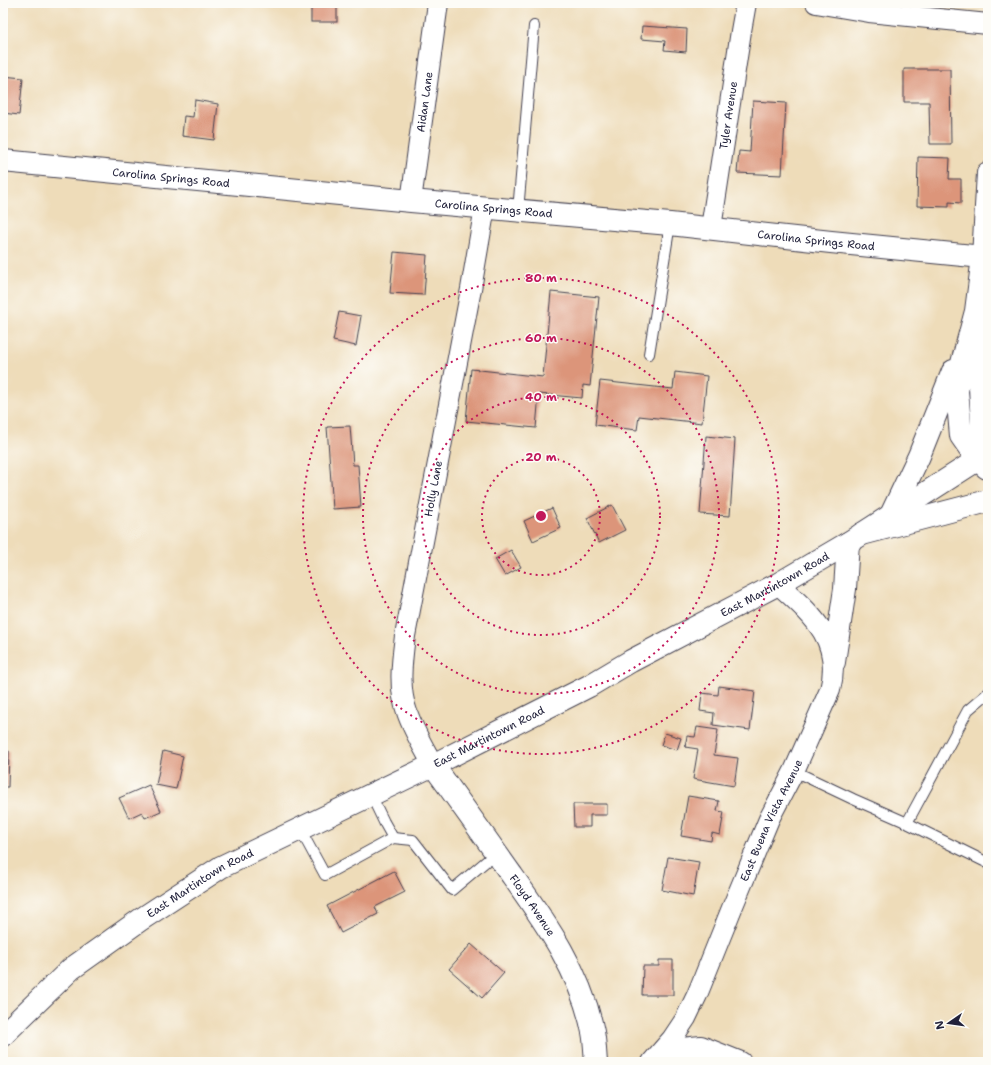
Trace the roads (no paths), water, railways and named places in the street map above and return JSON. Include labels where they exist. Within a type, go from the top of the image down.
[{"type":"main road","name":"Carolina Springs Road","points":[[3,161],[411,201],[711,228],[831,242],[986,257]]},
{"type":"main road","points":[[984,460],[961,436],[956,391],[976,310],[986,257],[988,173]]},
{"type":"main road","points":[[976,310],[988,343]]},
{"type":"main road","points":[[891,515],[919,456],[976,310]]},
{"type":"main road","name":"East Martintown Road","points":[[3,1035],[71,969],[140,920],[221,867],[432,765],[589,686],[631,661],[778,584],[984,460]]},
{"type":"main road","points":[[834,662],[845,589],[855,539],[988,501]]},
{"type":"main road","name":"Floyd Avenue","points":[[432,765],[470,815],[552,934],[568,963],[582,995],[593,1032],[596,1062]]},
{"type":"street","name":"Aidan Lane","points":[[411,201],[438,3]]},
{"type":"street","name":"Tyler Avenue","points":[[711,228],[746,3]]},
{"type":"street","points":[[816,3],[869,12],[988,24]]},
{"type":"street","name":"Holly Lane","points":[[432,765],[406,712],[402,690],[401,669],[405,636],[470,296],[485,207]]},
{"type":"street","name":"East Buena Vista Avenue","points":[[657,1056],[672,1039],[686,1018],[697,995],[769,819],[794,771],[830,690],[834,676],[834,662],[828,639],[807,611],[778,584]]},
{"type":"street","points":[[657,1056],[700,1046],[741,1062]]},
{"type":"lane","points":[[518,211],[534,26]]},
{"type":"lane","points":[[648,354],[670,224]]},
{"type":"lane","points":[[907,823],[968,710],[988,693]]},
{"type":"lane","points":[[794,771],[907,823],[988,863]]},
{"type":"lane","points":[[371,795],[393,838]]},
{"type":"lane","points":[[300,829],[325,875],[393,838],[413,840],[452,890],[496,853]]}]
